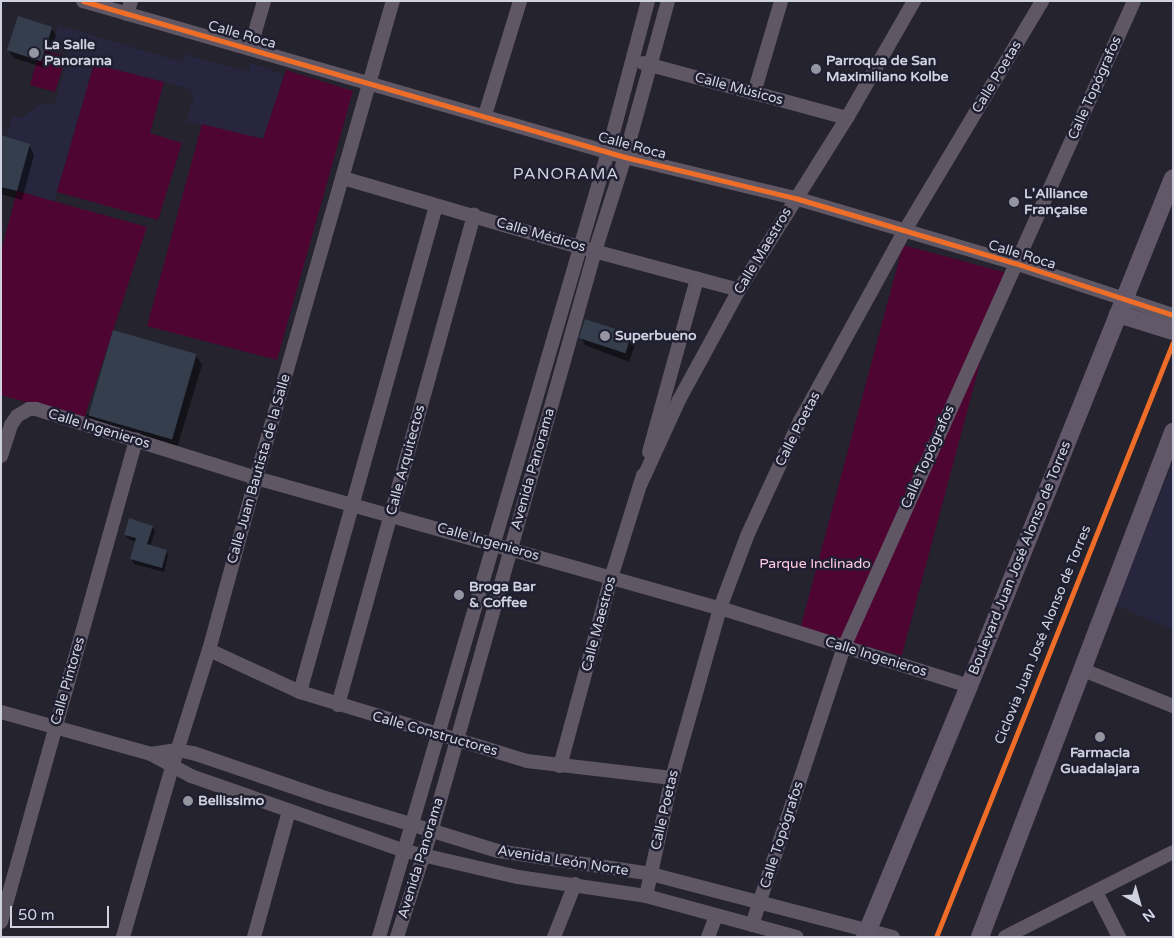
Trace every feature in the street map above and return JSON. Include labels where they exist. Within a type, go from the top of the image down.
[{"type":"main road","name":"Boulevard Juan José Alonso de Torres","points":[[866,934],[969,686],[1173,178]]},
{"type":"main road","points":[[1122,306],[1173,331]]},
{"type":"main road","points":[[980,937],[1173,432]]},
{"type":"street","name":"Calle Roca","points":[[84,1],[129,8],[250,49],[485,115],[625,157],[795,198],[904,232],[1015,263],[1122,306],[1173,315]]},
{"type":"street","points":[[250,49],[264,1]]},
{"type":"street","name":"Calle Juan Bautista de la Salle","points":[[123,937],[177,750],[209,650],[256,478],[393,1]]},
{"type":"street","points":[[485,115],[520,1]]},
{"type":"street","name":"Avenida Panorama","points":[[379,937],[608,152],[648,1]]},
{"type":"street","name":"Avenida Panorama","points":[[397,937],[430,832],[595,251],[625,157],[668,1]]},
{"type":"street","points":[[754,93],[780,1]]},
{"type":"street","name":"Calle Maestros","points":[[641,483],[688,383],[739,290],[847,118],[914,1]]},
{"type":"street","name":"Calle Poetas","points":[[646,896],[672,778],[720,608],[747,536],[800,421],[904,232],[1042,1]]},
{"type":"street","name":"Calle Topógrafos","points":[[752,925],[844,647],[1134,1]]},
{"type":"street","name":"Calle Músicos","points":[[631,60],[847,118]]},
{"type":"street","name":"Calle Médicos","points":[[343,178],[579,247],[739,290]]},
{"type":"street","points":[[300,692],[436,206]]},
{"type":"street","name":"Calle Arquitectos","points":[[338,705],[474,215]]},
{"type":"street","name":"Calle Maestros","points":[[560,766],[611,578],[641,483],[697,279]]},
{"type":"street","name":"Calle Ingenieros","points":[[1,456],[11,424],[22,411],[36,409],[256,478],[720,608],[969,686]]},
{"type":"street","name":"Calle Pintores","points":[[1,922],[136,440]]},
{"type":"street","name":"Calle Constructores","points":[[209,650],[300,692],[527,761],[672,778]]},
{"type":"street","points":[[1083,670],[1173,706]]},
{"type":"street","name":"Avenida León Norte","points":[[1,712],[151,754],[172,767],[289,811],[405,851],[518,877],[646,896],[797,937]]},
{"type":"street","name":"Avenida León Norte","points":[[151,754],[177,750],[192,753],[430,832],[498,851],[651,874],[760,902],[866,934],[889,936]]},
{"type":"street","points":[[254,937],[289,811]]},
{"type":"street","points":[[1005,937],[1173,852]]},
{"type":"street","points":[[556,936],[575,884]]},
{"type":"street","points":[[1096,892],[1119,937]]},
{"type":"street","points":[[708,937],[716,916]]},
{"type":"shaded area","points":[[58,25],[182,62],[184,54],[248,72],[251,63],[284,75],[263,139],[186,121],[194,98],[190,89],[94,64],[54,202],[17,191],[29,144],[7,136],[13,116],[21,118],[42,103],[54,105],[70,53],[52,47]]},
{"type":"shaded area","points":[[1173,462],[1173,630],[1116,605]]},
{"type":"green space","points":[[45,50],[66,57],[55,92],[30,85],[37,60],[41,61]]},
{"type":"green space","points":[[94,64],[164,82],[150,133],[182,143],[158,220],[57,192]]},
{"type":"green space","points":[[286,70],[353,91],[277,360],[147,326],[202,124],[263,139]]},
{"type":"green space","points":[[17,191],[147,227],[84,419],[1,395],[1,252]]},
{"type":"green space","name":"Parque Inclinado","points":[[903,245],[1004,272],[902,656],[800,628]]},
{"type":"building","points":[[18,16],[52,27],[41,61],[7,50]]},
{"type":"building","points":[[1,135],[30,144],[17,191],[1,187]]},
{"type":"building","name":"Superbueno","points":[[585,319],[632,334],[625,353],[579,338]]},
{"type":"building","points":[[113,330],[197,354],[172,440],[88,416]]},
{"type":"building","points":[[129,518],[153,526],[147,544],[167,550],[162,568],[130,559],[136,538],[124,535]]},
{"type":"cycle path","points":[[83,1],[625,157],[795,198],[1015,263],[1173,315]]},
{"type":"cycle path","name":"Ciclovia Juan José Alonso de Torres","points":[[936,937],[1173,342]]},
{"type":"place","name":"La Salle Panorama","points":[[34,53]]},
{"type":"place","name":"Parroqua de San Maximiliano Kolbe","points":[[816,69]]},
{"type":"place","name":"L'Alliance Française","points":[[1014,202]]},
{"type":"place","name":"Superbueno","points":[[605,336]]},
{"type":"place","name":"Broga Bar & Coffee","points":[[459,595]]},
{"type":"place","name":"Farmacia Guadalajara","points":[[1100,737]]},
{"type":"place","name":"Bellissimo","points":[[188,801]]},
{"type":"district","name":"PANORAMA","points":[[566,174]]}]
